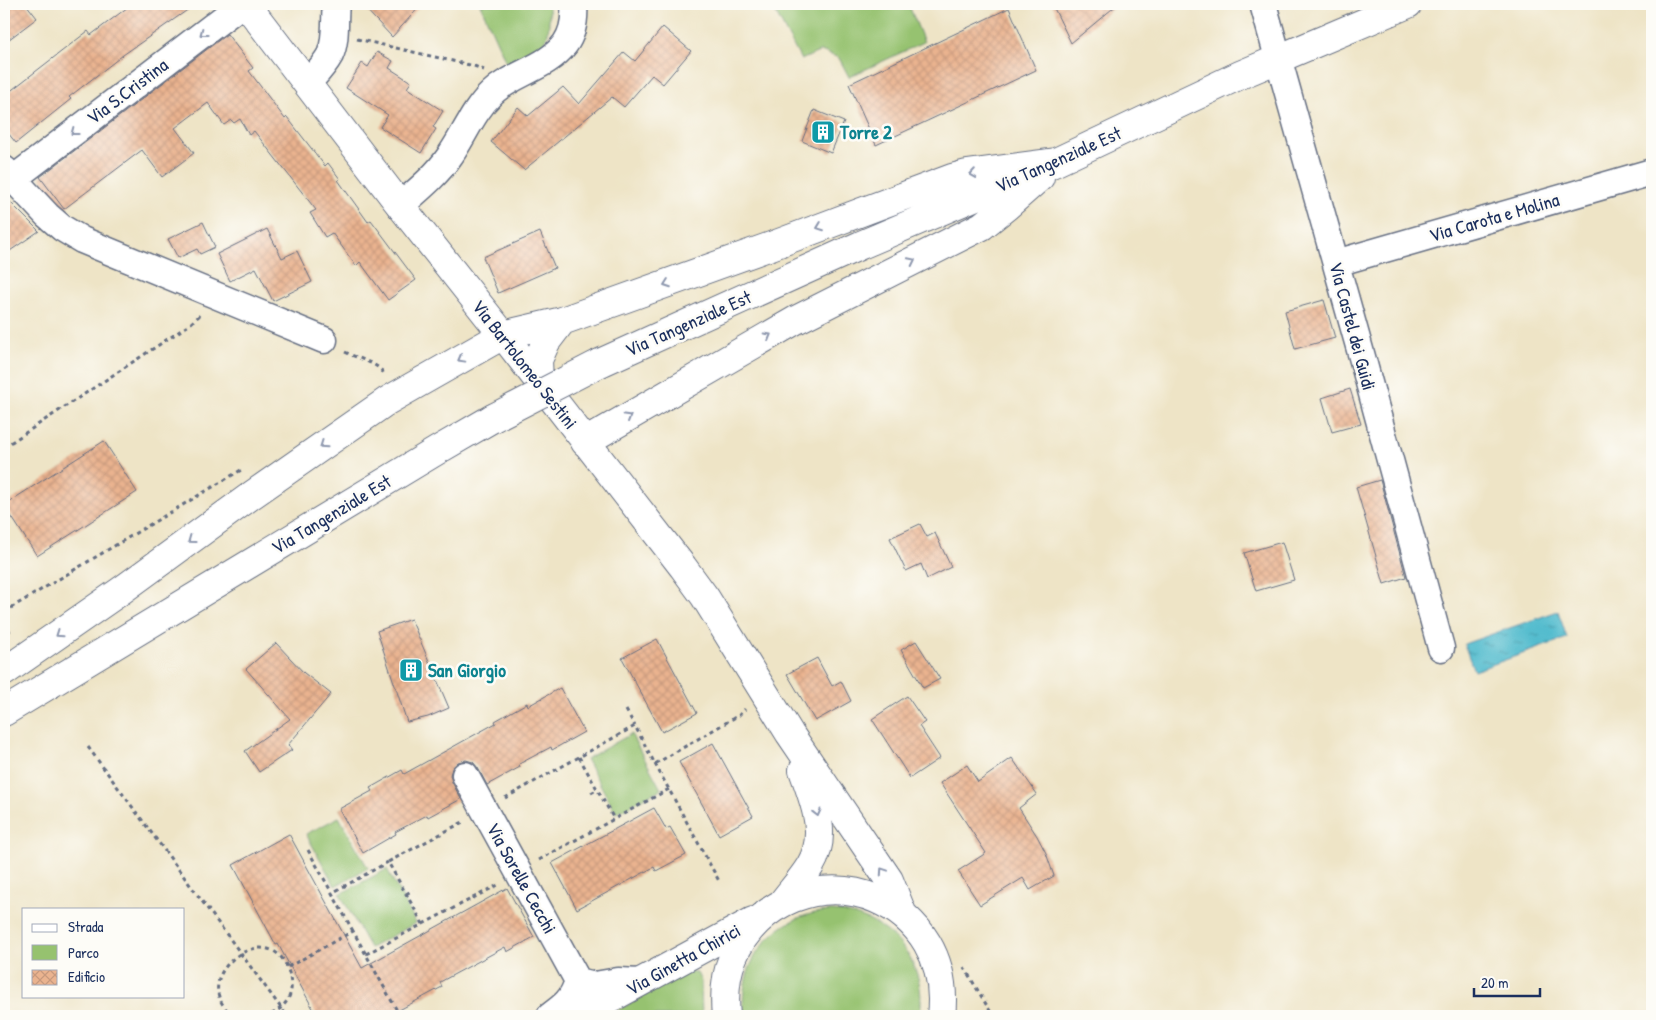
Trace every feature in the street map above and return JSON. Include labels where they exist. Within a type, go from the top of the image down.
[{"type":"main road","name":"Via Bartolomeo Sestini","points":[[246,4],[400,206],[667,546],[699,590],[790,734]]},
{"type":"main road","name":"Via Tangenziale Est","points":[[4,712],[438,450],[493,418],[600,363],[861,245],[1056,162],[1278,58],[1408,4]]},
{"type":"main road","points":[[4,672],[387,401],[503,335],[562,321],[771,246],[952,178],[968,174],[1056,162]]},
{"type":"main road","points":[[585,442],[796,320],[982,226],[1008,206],[1056,162]]},
{"type":"main road","points":[[539,381],[538,360],[546,342],[562,321]]},
{"type":"main road","points":[[4,732],[28,713],[74,669]]},
{"type":"main road","points":[[726,1016],[725,988],[733,958],[745,936],[772,910],[809,868],[819,838],[817,813],[790,734]]},
{"type":"main road","points":[[790,734],[889,880],[903,915],[924,938],[933,956],[942,985],[945,1013]]},
{"type":"main road","name":"Via Ginetta Chirici","points":[[578,1016],[796,896],[828,890],[844,891],[870,896],[903,915]]},
{"type":"street","name":"Via S.Cristina","points":[[8,174],[242,4]]},
{"type":"street","points":[[307,84],[329,57],[334,41],[336,4]]},
{"type":"street","points":[[400,206],[442,166],[457,146],[476,111],[492,93],[507,82],[554,55],[566,43],[575,14],[574,4]]},
{"type":"street","name":"Via Castel dei Guidi","points":[[1263,4],[1441,648]]},
{"type":"street","name":"Via Carota e Molina","points":[[1336,263],[1652,172]]},
{"type":"street","points":[[8,174],[47,215],[62,228],[82,240],[324,340]]},
{"type":"street","name":"Via Sorelle Cecchi","points":[[465,775],[578,981]]},
{"type":"street","points":[[550,1016],[570,999],[578,981],[595,985],[618,981],[641,982]]},
{"type":"path","points":[[334,35],[474,66],[507,82]]},
{"type":"path","points":[[4,447],[189,325],[207,307],[214,296]]},
{"type":"path","points":[[324,340],[348,354],[377,367],[383,371],[385,380]]},
{"type":"path","points":[[4,612],[241,470]]},
{"type":"path","points":[[4,622],[10,632]]},
{"type":"path","points":[[655,764],[739,715],[748,707]]},
{"type":"path","points":[[626,710],[719,881]]},
{"type":"path","points":[[332,893],[635,726]]},
{"type":"path","points":[[88,747],[287,1016]]},
{"type":"path","points":[[580,757],[614,819]]},
{"type":"path","points":[[591,793],[598,789]]},
{"type":"path","points":[[538,860],[669,789]]},
{"type":"path","points":[[308,850],[400,1016]]},
{"type":"path","points":[[388,862],[423,924]]},
{"type":"path","points":[[366,954],[499,884]]},
{"type":"path","points":[[406,894],[413,890]]},
{"type":"path","points":[[288,967],[353,931]]},
{"type":"path","points":[[234,1016],[228,1012],[218,990],[221,972],[225,966],[240,954],[253,949],[265,948],[282,958],[288,967],[292,988],[281,1008],[268,1016]]},
{"type":"green space","points":[[480,4],[549,4],[547,39],[538,51],[509,69]]},
{"type":"green space","points":[[771,4],[864,4],[910,8],[924,42],[849,77],[839,58],[821,51],[801,60]]},
{"type":"green space","points":[[631,734],[661,789],[616,813],[586,759]]},
{"type":"green space","points":[[339,817],[368,868],[335,886],[306,834]]},
{"type":"green space","points":[[387,869],[416,923],[370,948],[340,894]]},
{"type":"green space","points":[[832,911],[852,914],[870,921],[887,931],[900,944],[918,976],[921,995],[920,1016],[744,1016],[743,995],[747,976],[754,959],[764,943],[777,930],[793,920],[812,914]]},
{"type":"green space","points":[[690,971],[697,973],[701,981],[702,1016],[607,1016]]},
{"type":"water","points":[[1558,611],[1567,638],[1474,671],[1464,644]]},
{"type":"building","points":[[4,4],[26,4],[37,18],[4,43]]},
{"type":"building","points":[[132,4],[196,4],[123,55],[69,97],[71,99],[16,143],[4,128],[4,96],[88,31],[91,35]]},
{"type":"building","points":[[361,4],[422,4],[392,37]]},
{"type":"building","points":[[1052,4],[1118,4],[1071,43]]},
{"type":"building","points":[[1009,8],[1036,70],[876,145],[849,84]]},
{"type":"building","points":[[663,27],[691,51],[663,84],[652,75],[624,107],[612,97],[524,170],[491,142],[518,107],[528,116],[563,87],[579,104],[624,52],[635,61]]},
{"type":"building","points":[[227,34],[253,68],[249,71],[285,119],[287,117],[325,166],[328,163],[368,222],[371,220],[416,280],[388,300],[360,262],[356,266],[332,233],[325,237],[310,213],[316,210],[254,131],[249,135],[240,119],[234,123],[231,120],[224,125],[208,103],[175,128],[194,153],[162,177],[142,150],[64,209],[40,177]]},
{"type":"building","points":[[377,52],[393,61],[389,68],[411,82],[407,88],[443,111],[433,127],[436,129],[421,153],[380,127],[388,115],[346,88],[362,63],[368,67]]},
{"type":"building","name":"Torre 2","points":[[814,110],[844,122],[831,153],[802,141]]},
{"type":"building","points":[[4,196],[39,231],[4,255]]},
{"type":"building","points":[[203,222],[215,247],[200,254],[197,249],[178,258],[168,239]]},
{"type":"building","points":[[267,229],[282,258],[297,251],[312,282],[273,301],[256,268],[230,281],[217,254]]},
{"type":"building","points":[[540,232],[555,268],[498,293],[483,257]]},
{"type":"building","points":[[1324,300],[1335,338],[1295,349],[1285,311]]},
{"type":"building","points":[[1350,389],[1361,424],[1332,432],[1322,398]]},
{"type":"building","points":[[104,441],[137,492],[37,556],[4,505]]},
{"type":"building","points":[[1380,480],[1406,577],[1384,584],[1356,487]]},
{"type":"building","points":[[920,524],[927,537],[935,533],[951,567],[927,579],[921,564],[906,571],[890,538]]},
{"type":"building","points":[[1282,542],[1294,580],[1256,591],[1244,553]]},
{"type":"building","name":"San Giorgio","points":[[411,619],[449,708],[428,717],[407,722],[377,631]]},
{"type":"building","points":[[657,639],[697,713],[662,732],[622,658]]},
{"type":"building","points":[[916,641],[940,679],[923,688],[901,650]]},
{"type":"building","points":[[276,643],[304,673],[331,694],[288,745],[292,750],[259,772],[245,751],[290,719],[246,669]]},
{"type":"building","points":[[817,658],[832,686],[841,681],[851,701],[815,721],[787,674]]},
{"type":"building","points":[[560,688],[584,732],[552,750],[551,747],[519,764],[520,767],[487,785],[473,762],[466,760],[458,762],[452,768],[450,775],[461,799],[395,832],[396,834],[363,853],[339,809],[372,791],[370,788],[402,770],[404,774],[496,723],[495,721],[527,703],[528,706]]},
{"type":"building","points":[[907,696],[925,722],[919,726],[940,758],[910,778],[872,719]]},
{"type":"building","points":[[713,743],[753,816],[719,835],[679,762]]},
{"type":"building","points":[[1012,758],[1037,794],[1019,808],[1046,853],[1054,876],[1030,890],[1023,878],[980,905],[958,871],[986,853],[940,783],[967,765],[978,782]]},
{"type":"building","points":[[654,808],[666,829],[670,827],[686,855],[656,871],[654,867],[577,909],[552,863]]},
{"type":"building","points":[[289,834],[362,968],[507,888],[534,937],[507,952],[505,947],[440,982],[442,987],[388,1016],[317,1016],[233,865]]},
{"type":"place","name":"Torre 2","points":[[823,132]]},
{"type":"place","name":"San Giorgio","points":[[411,670]]}]
